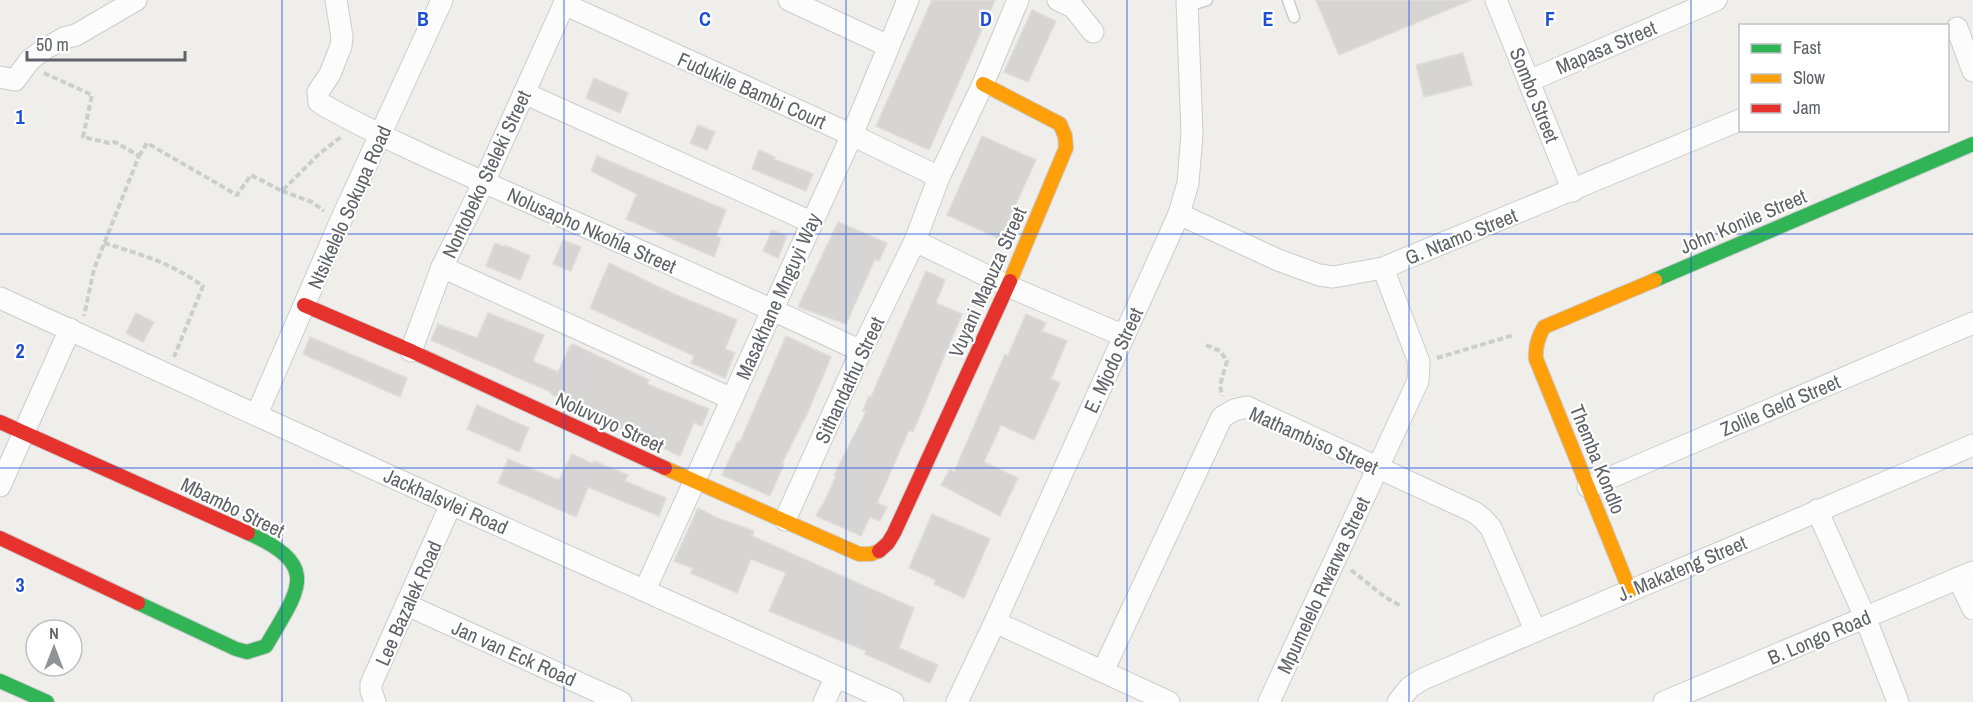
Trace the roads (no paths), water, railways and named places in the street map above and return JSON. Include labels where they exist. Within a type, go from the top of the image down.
[{"type":"street","points":[[0,77],[15,80],[30,60],[59,41],[76,35],[136,0]]},
{"type":"street","name":"Nolusapho Nkohla Street","points":[[336,0],[341,46],[330,74],[318,92],[319,102],[381,135],[861,351]]},
{"type":"street","name":"Ntsikelelo Sokupa Road","points":[[257,414],[341,220],[442,0]]},
{"type":"street","points":[[789,0],[888,46]]},
{"type":"street","name":"Masakhane Mnguyi Way","points":[[645,590],[852,135],[908,0]]},
{"type":"street","name":"Sithandathu Street","points":[[785,520],[861,351],[915,241],[939,177],[983,84],[1018,0]]},
{"type":"street","points":[[1058,0],[1073,7],[1093,32]]},
{"type":"street","name":"Sombo Street","points":[[1496,0],[1573,191]]},
{"type":"street","name":"Mapasa Street","points":[[1529,81],[1716,0]]},
{"type":"street","name":"Nontobeko Steleki Street","points":[[411,351],[442,267],[484,182],[565,2]]},
{"type":"street","name":"Fudukile Bambi Court","points":[[565,2],[939,177]]},
{"type":"street","name":"E. Mjodo Street","points":[[957,702],[1179,214],[1188,183],[1192,134],[1194,2]]},
{"type":"street","points":[[1959,27],[1973,71]]},
{"type":"street","name":"Vuyani Mapuza Street","points":[[894,533],[1008,286],[1066,148],[1065,136],[1060,124],[983,84]]},
{"type":"street","points":[[524,93],[811,222]]},
{"type":"street","name":"G. Ntamo Street","points":[[1179,214],[1278,260],[1318,275],[1333,277],[1383,268],[1739,120]]},
{"type":"street","name":"John Konile Street","points":[[1537,342],[1544,327],[1973,144]]},
{"type":"street","points":[[915,241],[1008,286],[1124,336]]},
{"type":"street","points":[[442,267],[732,399]]},
{"type":"street","name":"Mpumelelo Rwarwa Street","points":[[1269,702],[1418,381],[1419,362],[1383,268]]},
{"type":"street","name":"Jackhalsvlei Road","points":[[0,298],[893,702]]},
{"type":"street","name":"Noluvuyo Street","points":[[304,305],[411,351],[859,554],[867,555],[882,550],[894,533]]},
{"type":"street","name":"Zolile Geld Street","points":[[1588,487],[1973,323]]},
{"type":"street","points":[[0,486],[70,329]]},
{"type":"street","name":"Themba Kondlo","points":[[1537,342],[1536,359],[1630,591]]},
{"type":"street","name":"Mathambiso Street","points":[[1103,671],[1222,417],[1242,408],[1253,408],[1474,512],[1491,528],[1535,630]]},
{"type":"street","name":"Mbambo Street","points":[[0,422],[268,542],[290,557],[297,568],[297,589],[266,646],[247,652],[236,649],[0,538]]},
{"type":"street","name":"J. Makateng Street","points":[[1398,702],[1410,687],[1423,679],[1973,445]]},
{"type":"street","name":"Lee Bazalek Road","points":[[375,702],[371,684],[451,504]]},
{"type":"street","points":[[1817,510],[1865,617],[1898,702]]},
{"type":"street","points":[[1966,575],[1973,609]]},
{"type":"street","name":"B. Longo Road","points":[[1664,702],[1966,575]]},
{"type":"street","name":"Jan van Eck Road","points":[[407,605],[621,702]]},
{"type":"street","points":[[995,622],[1169,702]]},
{"type":"street","points":[[824,702],[836,677]]},
{"type":"street","points":[[0,681],[47,702]]},
{"type":"lane","points":[[1288,0],[1294,17]]}]
